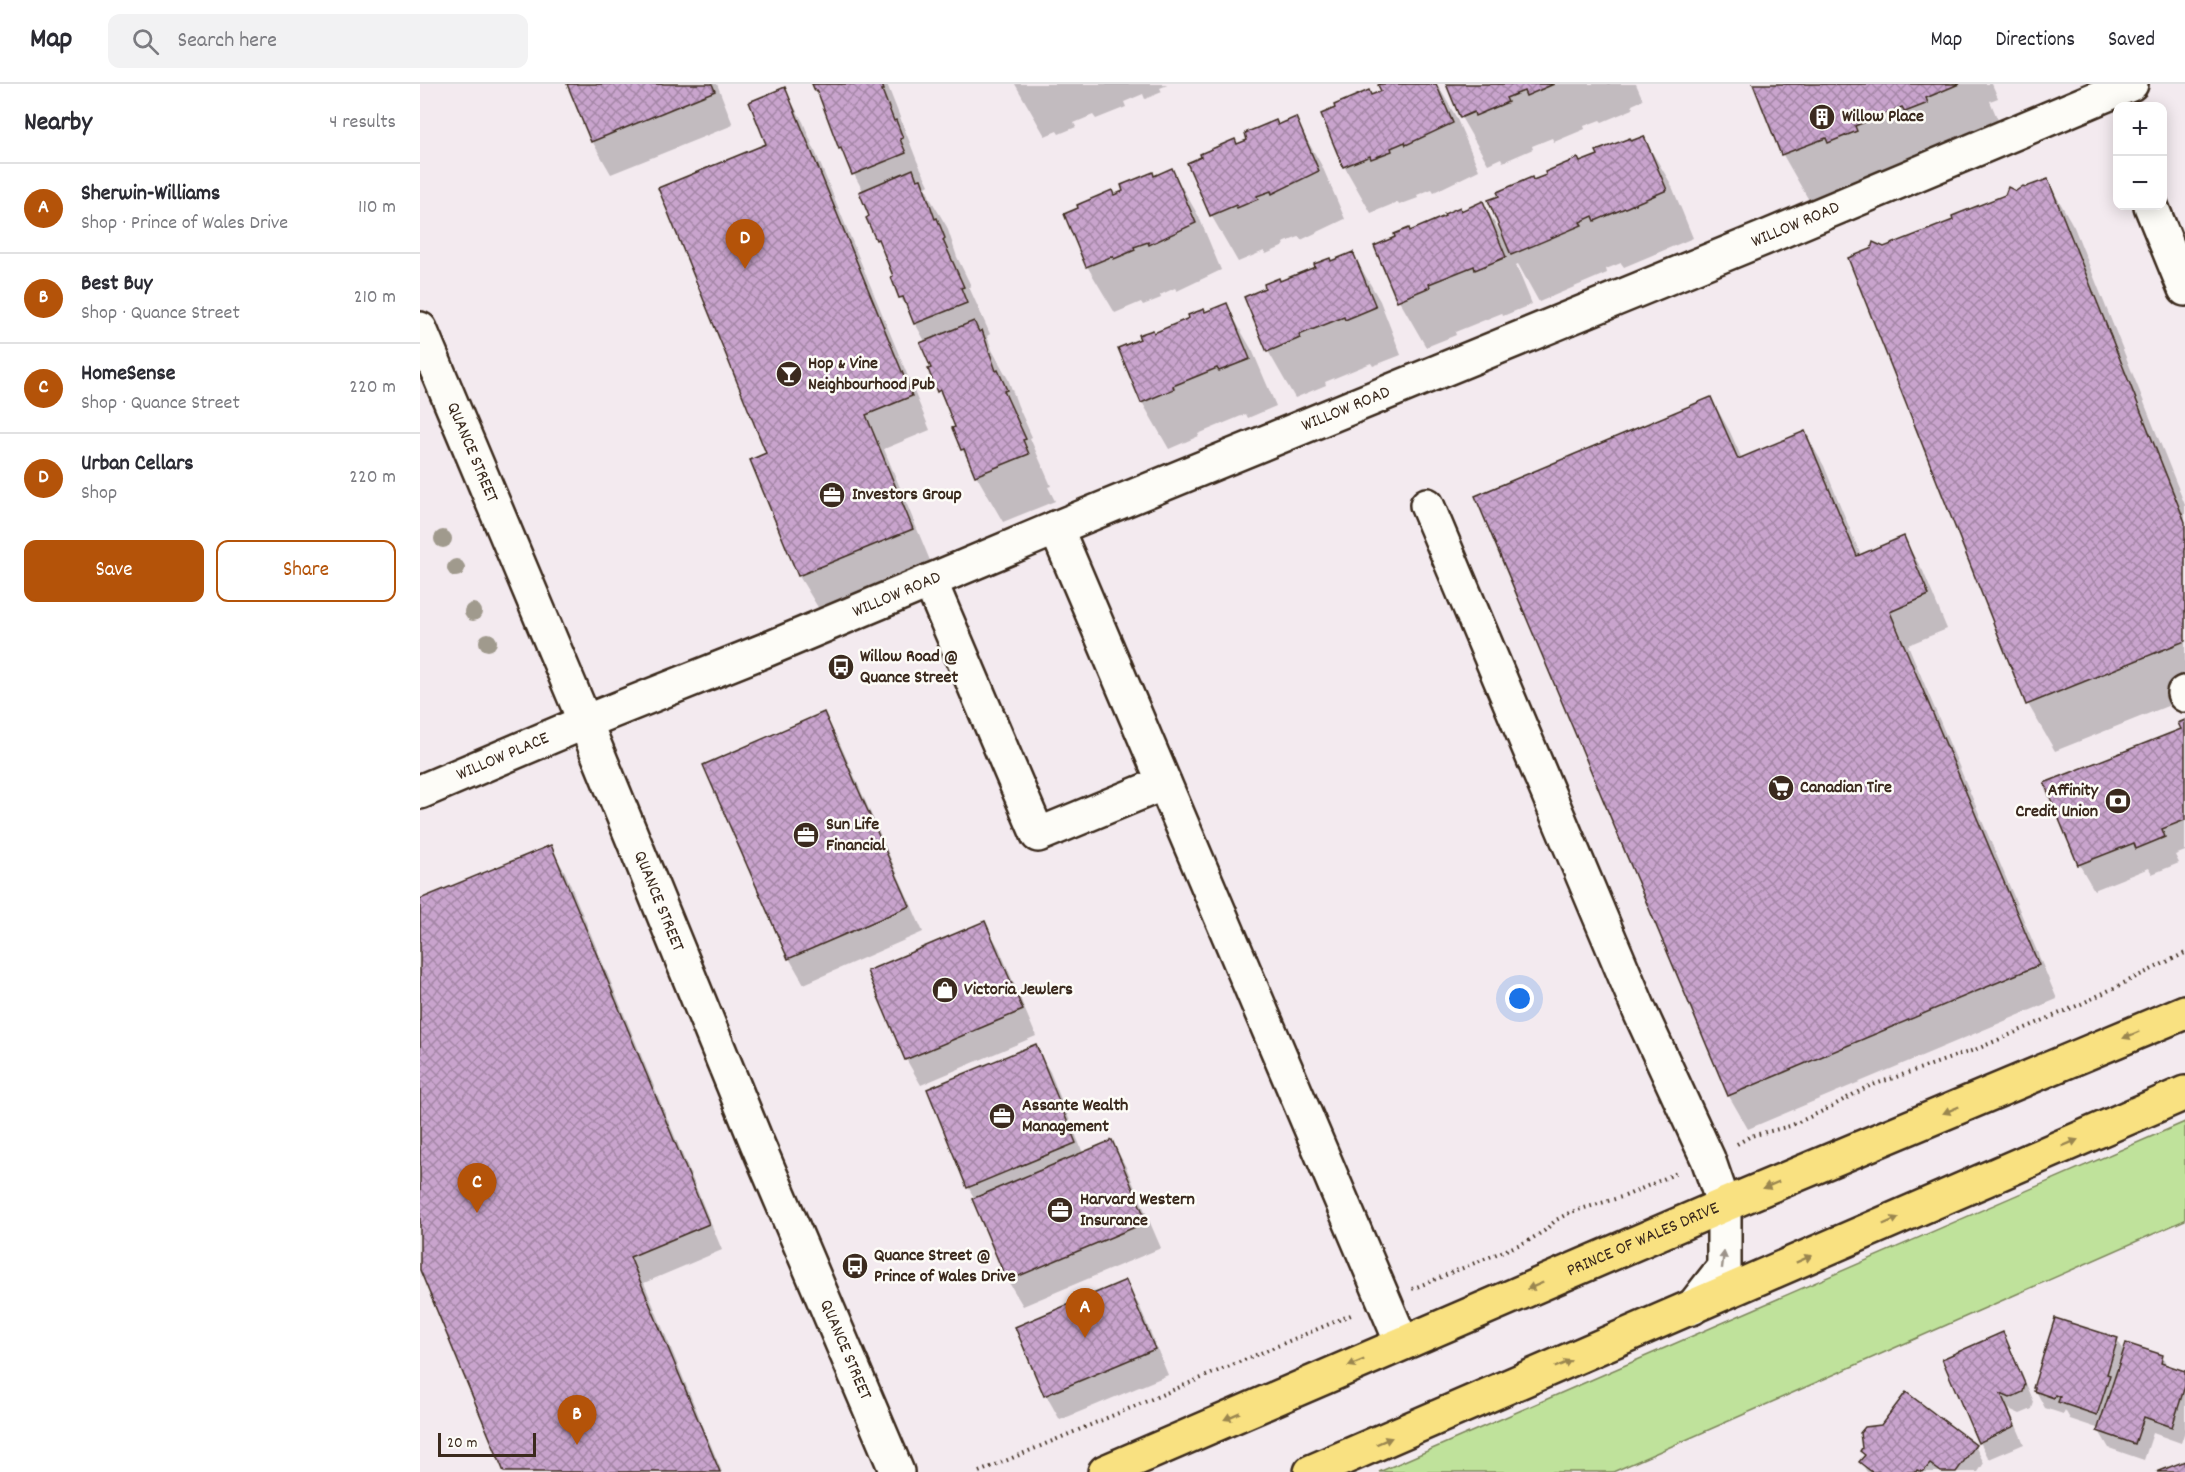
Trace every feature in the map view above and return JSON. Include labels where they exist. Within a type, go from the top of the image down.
[{"type":"main road","name":"PRINCE OF WALES DRIVE","points":[[1105,1472],[1724,1205],[2185,1012]]},
{"type":"main road","points":[[1311,1472],[2185,1094]]},
{"type":"street","name":"WILLOW ROAD","points":[[585,722],[2115,96]]},
{"type":"street","points":[[2153,210],[2185,289]]},
{"type":"street","name":"QUANCE STREET","points":[[420,329],[585,722],[757,1143],[897,1472]]},
{"type":"street","points":[[1427,505],[1641,1014],[1708,1159],[1724,1205],[1724,1267],[1692,1308]]},
{"type":"street","points":[[1056,528],[1402,1343]]},
{"type":"street","points":[[930,580],[1038,835],[1164,783]]},
{"type":"street","name":"WILLOW PLACE","points":[[420,792],[585,722]]},
{"type":"path","points":[[979,1472],[1528,1241],[1571,1212],[1625,1196],[1708,1159],[1751,1136],[1790,1126],[1867,1087],[1977,1049],[2060,1013],[2185,953]]},
{"type":"green space","points":[[2185,1122],[2185,1220],[1613,1472],[1379,1472]]},
{"type":"building","points":[[567,84],[712,84],[715,91],[591,142]]},
{"type":"building","points":[[812,84],[882,84],[884,90],[882,90],[894,121],[896,120],[903,138],[900,139],[906,153],[852,175],[841,148],[839,149],[817,90],[815,91]]},
{"type":"building","points":[[1436,84],[1453,123],[1406,145],[1405,142],[1391,148],[1392,151],[1371,159],[1370,156],[1343,167],[1321,114],[1335,108],[1334,105],[1369,90],[1371,95],[1381,91],[1378,85]]},
{"type":"building","points":[[1446,84],[1554,84],[1526,96],[1524,91],[1506,98],[1508,102],[1475,116],[1474,112],[1460,118]]},
{"type":"building","name":"Willow Place","points":[[1753,84],[1959,84],[1926,98],[1928,103],[1905,112],[1902,107],[1855,126],[1857,131],[1828,143],[1826,138],[1781,155]]},
{"type":"building","points":[[785,87],[912,396],[866,415],[913,529],[798,576],[750,460],[766,453],[658,188],[766,144],[749,102]]},
{"type":"building","points":[[1296,117],[1319,171],[1272,194],[1271,191],[1237,208],[1236,205],[1210,216],[1187,163],[1201,157],[1200,154],[1235,139],[1237,144],[1247,140],[1245,133],[1276,120],[1278,125]]},
{"type":"building","points":[[1644,136],[1667,190],[1595,221],[1593,216],[1580,222],[1582,225],[1511,255],[1488,200],[1499,196],[1497,192],[1532,177],[1533,180],[1546,175],[1545,172],[1578,158],[1580,162],[1598,155],[1596,151],[1630,138],[1631,141]]},
{"type":"building","points":[[1172,168],[1196,223],[1149,245],[1148,242],[1134,247],[1135,250],[1114,259],[1113,256],[1086,267],[1064,214],[1078,208],[1077,205],[1112,190],[1114,195],[1123,191],[1121,185],[1153,172],[1154,176]]},
{"type":"building","points":[[913,169],[917,180],[921,179],[935,219],[937,218],[945,238],[943,240],[964,287],[961,288],[967,303],[914,324],[903,297],[899,298],[878,239],[876,240],[866,218],[869,216],[859,192]]},
{"type":"building","points":[[2048,179],[2185,522],[2185,641],[2026,705],[1848,258],[1871,249],[1873,242],[1884,247],[1953,220],[1952,216],[2005,195],[2008,187],[2016,191],[2023,186]]},
{"type":"building","points":[[1483,201],[1506,257],[1475,270],[1474,266],[1429,284],[1430,287],[1397,301],[1374,246],[1395,237],[1394,234],[1409,228],[1410,231],[1460,207],[1461,211]]},
{"type":"building","points":[[1353,252],[1376,307],[1299,335],[1300,338],[1267,352],[1244,297],[1265,288],[1264,284],[1279,278],[1280,281],[1315,267],[1314,264],[1330,258],[1331,261]]},
{"type":"building","points":[[1227,303],[1250,359],[1219,371],[1217,368],[1173,386],[1174,389],[1141,403],[1118,348],[1140,339],[1138,335],[1153,330],[1154,333],[1189,318],[1188,315],[1204,309],[1205,312]]},
{"type":"building","points":[[974,321],[979,332],[982,330],[996,371],[998,370],[1007,390],[1004,391],[1026,439],[1023,440],[1029,454],[975,476],[952,428],[955,427],[940,390],[937,392],[928,369],[931,368],[920,343]]},
{"type":"building","name":"Canadian Tire","points":[[1711,397],[1738,459],[1805,431],[1857,556],[1904,536],[1929,595],[1890,612],[2039,965],[1728,1096],[1475,496]]},
{"type":"building","name":"Sun Life Financial","points":[[824,712],[910,906],[788,959],[703,765]]},
{"type":"building","name":"Affinity Credit Union","points":[[2185,720],[2185,820],[2162,829],[2165,837],[2136,849],[2134,843],[2078,865],[2044,783],[2181,729],[2178,723]]},
{"type":"building","points":[[551,845],[709,1224],[630,1257],[720,1472],[504,1472],[420,1270],[420,899]]},
{"type":"building","name":"Victoria Jewlers","points":[[985,921],[1023,1010],[905,1060],[867,971]]},
{"type":"building","name":"Assante Wealth Management","points":[[1036,1044],[1076,1143],[967,1188],[927,1089]]},
{"type":"building","name":"Harvard Western Insurance","points":[[1112,1140],[1147,1222],[1007,1281],[972,1199]]},
{"type":"building","points":[[1126,1280],[1155,1349],[1044,1396],[1015,1327]]},
{"type":"building","points":[[2055,1318],[2118,1338],[2107,1374],[2110,1375],[2097,1415],[2058,1402],[2060,1397],[2055,1395],[2054,1398],[2034,1391]]},
{"type":"building","points":[[2003,1332],[2025,1384],[2023,1392],[2010,1398],[2001,1394],[2015,1426],[1978,1443],[1942,1359]]},
{"type":"building","points":[[2126,1343],[2163,1355],[2161,1363],[2185,1371],[2185,1386],[2172,1427],[2144,1417],[2135,1444],[2097,1431]]},
{"type":"building","points":[[1906,1392],[1976,1445],[1956,1472],[1941,1472],[1930,1464],[1923,1472],[1917,1470],[1916,1472],[1872,1472],[1859,1462],[1865,1455],[1860,1451],[1862,1448],[1860,1433],[1865,1427],[1881,1425]]},
{"type":"building","points":[[2185,1461],[2185,1472],[2157,1472]]},
{"type":"place","name":"Willow Place","points":[[1822,117]]},
{"type":"place","name":"Urban Cellars","points":[[745,269]]},
{"type":"place","name":"Hop & Vine Neighbourhood Pub","points":[[789,374]]},
{"type":"place","name":"Investors Group","points":[[832,495]]},
{"type":"place","name":"Willow Road @ Quance Street","points":[[841,667]]},
{"type":"place","name":"Canadian Tire","points":[[1781,788]]},
{"type":"place","name":"Affinity Credit Union","points":[[2118,801]]},
{"type":"place","name":"Sun Life Financial","points":[[806,835]]},
{"type":"place","name":"Victoria Jewlers","points":[[945,990]]},
{"type":"place","name":"Assante Wealth Management","points":[[1002,1116]]},
{"type":"place","name":"Harvard Western Insurance","points":[[1060,1210]]},
{"type":"place","name":"HomeSense","points":[[477,1213]]},
{"type":"place","name":"Quance Street @ Prince of Wales Drive","points":[[855,1266]]},
{"type":"place","name":"Sherwin-Williams","points":[[1085,1338]]},
{"type":"place","name":"Best Buy","points":[[577,1445]]}]
